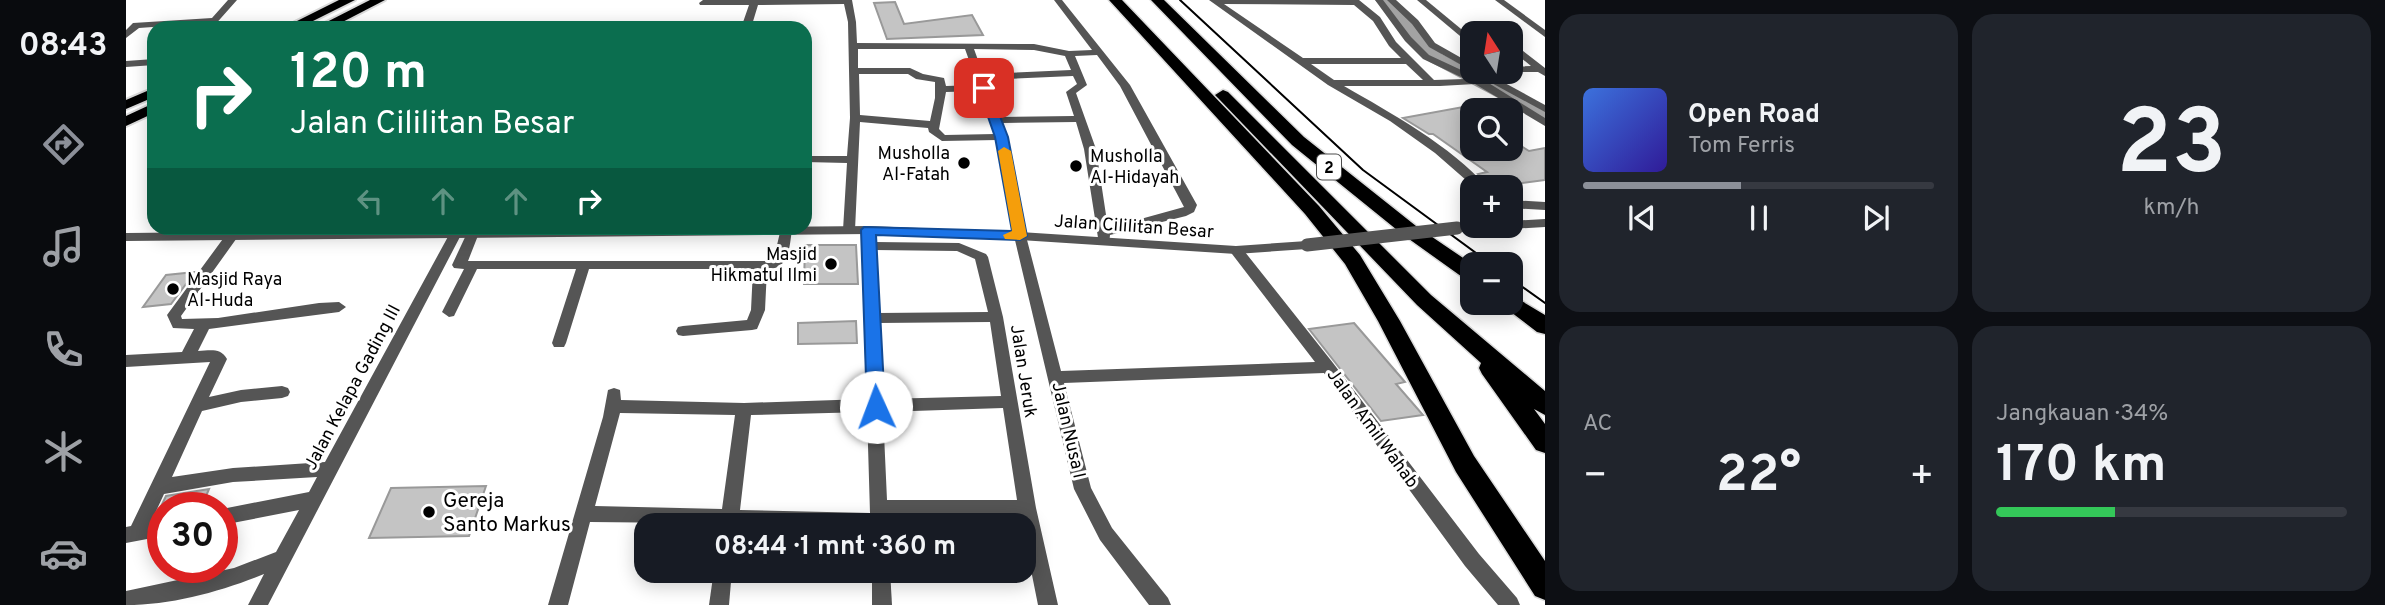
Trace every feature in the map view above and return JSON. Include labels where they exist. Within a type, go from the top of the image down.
[{"type":"highway","points":[[304,21],[349,0]]},
{"type":"highway","points":[[336,21],[379,0]]},
{"type":"highway","points":[[1115,0],[1312,210],[1353,260],[1389,321],[1465,464],[1545,586]]},
{"type":"highway","name":"2","points":[[1132,0],[1366,242],[1467,339],[1545,405]]},
{"type":"highway","name":"2","points":[[1157,0],[1298,141],[1409,230],[1460,266]]},
{"type":"highway","points":[[126,105],[147,95]]},
{"type":"highway","points":[[126,122],[147,111]]},
{"type":"highway","points":[[1523,310],[1545,326]]},
{"type":"highway","name":"2","points":[[1467,339],[1545,443]]},
{"type":"street","points":[[199,21],[215,20],[233,0]]},
{"type":"street","points":[[1058,0],[1133,96],[1191,208],[1182,214],[1103,237],[1090,149],[1072,92],[1082,85],[1069,54]]},
{"type":"street","points":[[1214,0],[1356,2],[1377,19],[1382,31],[1430,82]]},
{"type":"street","points":[[1214,0],[1332,83],[1428,143],[1467,175]]},
{"type":"street","points":[[1379,0],[1408,39],[1426,57],[1460,70]]},
{"type":"street","points":[[1391,0],[1415,22],[1432,45],[1460,61]]},
{"type":"street","points":[[1421,0],[1460,33]]},
{"type":"street","points":[[1499,0],[1543,32]]},
{"type":"street","points":[[703,3],[848,1],[853,46],[855,118],[849,230]]},
{"type":"street","points":[[748,21],[754,2]]},
{"type":"street","points":[[126,35],[136,25],[147,24]]},
{"type":"street","points":[[853,46],[1034,47],[1069,54],[1101,52]]},
{"type":"street","name":"Jalan Nusa I","points":[[968,46],[1002,137],[1020,236],[1079,474],[1090,505],[1106,534],[1161,605]]},
{"type":"street","points":[[1290,52],[1332,53]]},
{"type":"street","points":[[1523,55],[1543,67]]},
{"type":"street","points":[[1303,61],[1408,61]]},
{"type":"street","points":[[126,64],[147,62]]},
{"type":"street","points":[[1523,69],[1543,67]]},
{"type":"street","points":[[852,71],[910,71],[920,77],[940,79],[942,102],[937,110],[933,130],[942,138],[1002,137]]},
{"type":"street","points":[[979,77],[1078,74]]},
{"type":"street","points":[[1332,83],[1460,82]]},
{"type":"street","points":[[1488,84],[1545,122]]},
{"type":"street","points":[[1493,84],[1545,109]]},
{"type":"street","points":[[941,89],[984,88]]},
{"type":"street","points":[[855,118],[934,125]]},
{"type":"street","points":[[996,120],[1081,119]]},
{"type":"street","points":[[812,159],[853,160]]},
{"type":"street","points":[[1523,205],[1545,206]]},
{"type":"street","points":[[1523,224],[1545,223]]},
{"type":"street","name":"Jalan Cililitan Besar","points":[[812,230],[849,230],[869,238],[1103,237],[1236,250],[1460,228]]},
{"type":"street","points":[[233,235],[174,314],[178,324],[204,324],[292,310],[339,307]]},
{"type":"street","name":"Jalan Cililitan Besar","points":[[127,236],[233,235]]},
{"type":"street","name":"Jalan Kelapa Gading III","points":[[258,605],[448,235]]},
{"type":"street","points":[[472,235],[459,265],[760,265],[778,263],[785,235]]},
{"type":"street","points":[[869,238],[878,513]]},
{"type":"street","name":"Jalan Jeruk","points":[[869,238],[967,248],[978,254],[984,265],[996,317],[1027,508],[1048,605]]},
{"type":"street","name":"Jalan Amil Wahab","points":[[1236,250],[1328,367],[1472,560],[1510,605]]},
{"type":"street","points":[[682,331],[752,325],[758,310],[760,265]]},
{"type":"street","points":[[449,312],[472,266]]},
{"type":"street","points":[[559,343],[583,267]]},
{"type":"street","points":[[872,318],[996,317]]},
{"type":"street","points":[[188,356],[204,324]]},
{"type":"street","points":[[126,361],[188,356],[216,356],[219,359],[159,487],[132,534]]},
{"type":"street","points":[[1057,377],[1328,367]]},
{"type":"street","points":[[198,406],[241,396],[282,392]]},
{"type":"street","points":[[558,605],[613,400],[744,409],[1009,402]]},
{"type":"street","points":[[730,513],[744,409]]},
{"type":"street","points":[[159,487],[233,475],[330,469]]},
{"type":"street","points":[[238,514],[313,499]]},
{"type":"street","points":[[952,513],[1027,508]]},
{"type":"street","points":[[584,514],[634,517]]},
{"type":"street","points":[[126,600],[234,577],[281,559]]},
{"type":"street","points":[[719,605],[722,583]]},
{"type":"street","points":[[881,583],[882,605]]},
{"type":"building","points":[[895,2],[904,24],[972,15],[983,35],[887,39],[874,3]]},
{"type":"building","points":[[1460,108],[1460,153],[1433,134],[1403,118]]},
{"type":"building","points":[[1523,147],[1529,151],[1545,148],[1545,180],[1523,183],[1523,175],[1478,174],[1487,172],[1471,161],[1523,161]]},
{"type":"building","name":"Masjid Hikmatul Ilmi","points":[[805,245],[856,245],[858,284],[804,284]]},
{"type":"building","name":"Masjid Raya Al-Huda","points":[[195,272],[171,304],[143,307],[166,275]]},
{"type":"building","points":[[856,321],[857,343],[798,344],[798,323]]},
{"type":"building","points":[[1354,323],[1405,382],[1396,384],[1423,415],[1381,421],[1309,329]]},
{"type":"building","name":"Gereja Santo Markus","points":[[486,486],[469,536],[369,538],[391,488]]},
{"type":"waterway","points":[[1382,0],[1425,43],[1436,58],[1545,117]]},
{"type":"tram line","points":[[1180,0],[1363,170],[1475,252]]},
{"type":"tram line","points":[[1523,287],[1545,303]]},
{"type":"slow traffic","points":[[1004,151],[1020,236],[1010,235]]},
{"type":"place","name":"Musholla Al-Fatah","points":[[964,163]]},
{"type":"place","name":"Musholla Al-Hidayah","points":[[1076,166]]},
{"type":"place","name":"Masjid Hikmatul Ilmi","points":[[831,264]]},
{"type":"place","name":"Masjid Raya Al-Huda","points":[[173,289]]},
{"type":"place","name":"Gereja Santo Markus","points":[[429,512]]},
{"type":"route","points":[[876,407],[869,230],[1020,236],[1002,137],[984,88]]}]
